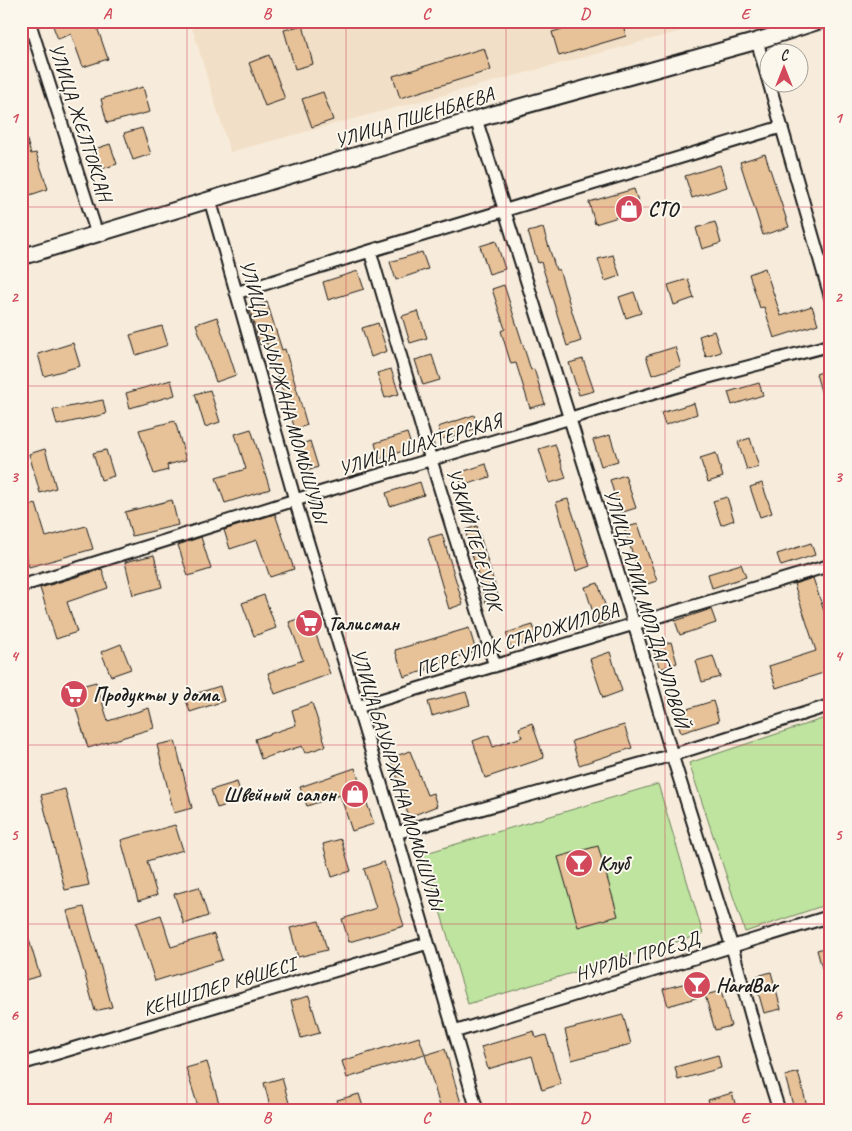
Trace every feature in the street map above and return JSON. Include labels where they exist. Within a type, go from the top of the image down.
[{"type":"street","name":"УЛИЦА ЖЕЛТОКСАН","points":[[29,21],[97,234]]},
{"type":"street","name":"УЛИЦА ПШЕНБАЕВА","points":[[21,257],[476,119],[757,41],[819,21]]},
{"type":"street","points":[[757,41],[831,299]]},
{"type":"street","name":"УЛИЦА АЛИИ МОЛДАГУЛОВОЙ","points":[[476,119],[634,624],[672,755],[732,947],[779,1110]]},
{"type":"street","points":[[236,294],[370,251],[781,127]]},
{"type":"street","name":"УЛИЦА БАУЫРЖАНА МОМЫШУЛЫ","points":[[210,200],[295,500],[396,833],[477,1110]]},
{"type":"street","name":"УЗКИЙ ПЕРЕУЛОК","points":[[370,251],[431,460],[495,666]]},
{"type":"street","name":"УЛИЦА ШАХТЕРСКАЯ","points":[[21,586],[295,500],[705,378],[831,345]]},
{"type":"street","name":"ПЕРЕУЛОК СТАРОЖИЛОВА","points":[[358,707],[831,565]]},
{"type":"street","points":[[396,833],[672,755],[831,705]]},
{"type":"street","name":"НУРЛЫ ПРОЕЗД","points":[[454,1032],[831,916]]},
{"type":"street","name":"КЕНШІЛЕР КӨШЕСІ","points":[[21,1064],[428,943]]},
{"type":"shaded area","points":[[190,21],[719,21],[230,152]]},
{"type":"green space","points":[[831,716],[831,903],[745,932],[689,763]]},
{"type":"green space","points":[[658,784],[703,934],[468,1004],[423,854]]},
{"type":"building","points":[[51,21],[95,21],[108,59],[83,67],[71,34],[58,39]]},
{"type":"building","points":[[591,21],[622,21],[626,36],[559,56],[552,32]]},
{"type":"building","points":[[303,25],[313,64],[295,69],[284,30]]},
{"type":"building","points":[[484,48],[491,70],[400,98],[393,76]]},
{"type":"building","points":[[269,55],[285,99],[265,106],[249,63]]},
{"type":"building","points":[[143,87],[150,112],[107,123],[101,99]]},
{"type":"building","points":[[323,92],[333,120],[312,127],[302,99]]},
{"type":"building","points":[[21,127],[23,127],[31,154],[36,153],[48,189],[21,198]]},
{"type":"building","points":[[142,128],[151,154],[133,160],[124,133]]},
{"type":"building","points":[[110,144],[117,164],[99,170],[92,150]]},
{"type":"building","points":[[765,154],[789,227],[763,235],[740,162]]},
{"type":"building","points":[[720,165],[727,187],[692,198],[685,176]]},
{"type":"building","points":[[634,189],[641,210],[595,224],[589,202]]},
{"type":"building","points":[[715,222],[721,243],[702,249],[696,228]]},
{"type":"building","points":[[543,228],[556,270],[559,269],[581,341],[567,346],[541,262],[538,263],[528,232]]},
{"type":"building","points":[[496,241],[505,269],[489,274],[480,246]]},
{"type":"building","points":[[422,252],[428,269],[396,280],[390,262]]},
{"type":"building","points":[[613,255],[620,276],[605,281],[598,259]]},
{"type":"building","points":[[765,268],[781,316],[812,306],[818,324],[774,338],[764,307],[760,308],[749,274]]},
{"type":"building","points":[[358,271],[364,289],[328,300],[323,282]]},
{"type":"building","points":[[688,279],[694,298],[674,305],[668,285]]},
{"type":"building","points":[[504,285],[531,370],[534,369],[545,404],[530,408],[516,363],[511,364],[501,331],[505,329],[492,289]]},
{"type":"building","points":[[634,292],[641,313],[626,318],[619,297]]},
{"type":"building","points":[[267,302],[282,350],[285,349],[307,425],[295,429],[267,343],[260,345],[249,307]]},
{"type":"building","points":[[418,311],[427,338],[410,343],[402,316]]},
{"type":"building","points":[[217,317],[236,375],[216,382],[196,324]]},
{"type":"building","points":[[378,323],[387,351],[371,357],[362,328]]},
{"type":"building","points":[[162,326],[168,345],[136,355],[130,335]]},
{"type":"building","points":[[714,331],[721,352],[706,357],[699,336]]},
{"type":"building","points":[[73,343],[80,366],[44,376],[38,354]]},
{"type":"building","points":[[675,347],[681,366],[652,375],[646,356]]},
{"type":"building","points":[[432,355],[440,380],[423,385],[415,360]]},
{"type":"building","points":[[583,359],[594,391],[579,395],[569,363]]},
{"type":"building","points":[[391,369],[399,394],[385,398],[377,373]]},
{"type":"building","points":[[831,369],[831,395],[823,398],[816,374]]},
{"type":"building","points":[[171,380],[175,395],[130,408],[126,393]]},
{"type":"building","points":[[759,383],[763,395],[732,405],[728,392]]},
{"type":"building","points":[[210,390],[220,422],[205,427],[195,394]]},
{"type":"building","points":[[103,400],[106,414],[57,425],[53,410]]},
{"type":"building","points":[[694,403],[697,414],[665,425],[661,413]]},
{"type":"building","points":[[474,415],[478,428],[442,439],[438,427]]},
{"type":"building","points":[[175,421],[186,460],[167,465],[168,470],[154,474],[139,430]]},
{"type":"building","points":[[251,429],[270,489],[225,503],[216,478],[246,469],[235,434]]},
{"type":"building","points":[[407,433],[412,448],[379,459],[375,443]]},
{"type":"building","points":[[610,435],[618,461],[601,466],[593,440]]},
{"type":"building","points":[[750,438],[759,467],[747,470],[738,442]]},
{"type":"building","points":[[310,441],[318,467],[305,472],[297,446]]},
{"type":"building","points":[[555,444],[566,478],[550,483],[539,449]]},
{"type":"building","points":[[45,449],[56,488],[40,493],[29,454]]},
{"type":"building","points":[[106,450],[114,476],[101,480],[93,453]]},
{"type":"building","points":[[716,453],[723,477],[708,482],[700,458]]},
{"type":"building","points":[[486,464],[490,477],[462,486],[458,473]]},
{"type":"building","points":[[625,475],[636,508],[620,513],[610,480]]},
{"type":"building","points":[[420,482],[424,495],[390,506],[386,493]]},
{"type":"building","points":[[762,483],[772,513],[760,517],[750,487]]},
{"type":"building","points":[[727,497],[734,520],[721,525],[713,501]]},
{"type":"building","points":[[568,499],[590,566],[576,571],[556,502]]},
{"type":"building","points":[[172,500],[178,525],[132,536],[125,512]]},
{"type":"building","points":[[36,504],[46,537],[86,526],[93,549],[29,567],[21,539],[21,508]]},
{"type":"building","points":[[275,514],[294,569],[270,577],[257,540],[230,549],[224,530]]},
{"type":"building","points":[[638,524],[657,581],[637,587],[632,572],[638,570],[624,528]]},
{"type":"building","points":[[477,526],[499,599],[486,603],[465,530]]},
{"type":"building","points":[[442,534],[463,604],[449,609],[428,538]]},
{"type":"building","points":[[201,537],[211,569],[188,576],[178,545]]},
{"type":"building","points":[[811,543],[815,555],[781,566],[777,554]]},
{"type":"building","points":[[154,555],[162,587],[133,595],[125,562]]},
{"type":"building","points":[[741,564],[746,577],[712,588],[708,574]]},
{"type":"building","points":[[102,569],[108,588],[67,602],[77,632],[56,639],[40,588]]},
{"type":"building","points":[[813,578],[831,632],[831,692],[829,692],[823,673],[776,688],[769,666],[816,651],[794,584]]},
{"type":"building","points":[[598,583],[610,621],[597,625],[585,587]]},
{"type":"building","points":[[264,595],[276,628],[254,636],[242,603]]},
{"type":"building","points":[[711,609],[716,623],[680,635],[675,621]]},
{"type":"building","points":[[309,615],[330,674],[275,694],[268,673],[303,660],[289,622]]},
{"type":"building","points":[[533,625],[537,639],[511,648],[506,633]]},
{"type":"building","points":[[469,628],[476,651],[426,667],[427,670],[404,677],[395,650]]},
{"type":"building","points":[[671,642],[677,663],[660,669],[653,648]]},
{"type":"building","points":[[121,644],[131,669],[111,676],[101,652]]},
{"type":"building","points":[[610,652],[622,691],[603,698],[590,659]]},
{"type":"building","points":[[713,656],[720,677],[702,682],[696,661]]},
{"type":"building","points":[[96,682],[108,721],[149,708],[154,728],[88,748],[70,689]]},
{"type":"building","points":[[220,686],[224,701],[190,712],[185,697]]},
{"type":"building","points":[[466,692],[470,705],[432,716],[428,702]]},
{"type":"building","points":[[713,701],[719,721],[681,733],[674,713]]},
{"type":"building","points":[[312,703],[326,746],[305,753],[302,746],[261,759],[255,739],[296,725],[292,710]]},
{"type":"building","points":[[532,723],[544,758],[485,778],[473,741],[489,735],[493,747],[522,737],[519,728]]},
{"type":"building","points":[[624,725],[632,748],[579,765],[572,741]]},
{"type":"building","points":[[175,741],[192,808],[174,813],[157,745]]},
{"type":"building","points":[[410,751],[427,795],[433,793],[437,806],[409,817],[404,803],[406,802],[390,758]]},
{"type":"building","points":[[355,768],[374,824],[352,831],[340,795],[307,806],[300,787]]},
{"type":"building","points":[[237,782],[243,800],[217,808],[211,790]]},
{"type":"building","points":[[65,789],[89,885],[65,890],[41,795]]},
{"type":"building","points":[[175,825],[183,850],[147,861],[157,895],[138,901],[121,840]]},
{"type":"building","points":[[341,839],[351,871],[332,877],[323,844]]},
{"type":"building","points":[[598,846],[618,916],[578,927],[558,857]]},
{"type":"building","points":[[384,862],[404,926],[349,942],[342,919],[376,908],[364,869]]},
{"type":"building","points":[[199,887],[208,916],[184,924],[174,894]]},
{"type":"building","points":[[84,907],[112,1007],[95,1011],[67,911]]},
{"type":"building","points":[[161,915],[171,947],[214,934],[222,960],[155,981],[136,923]]},
{"type":"building","points":[[21,920],[23,920],[40,976],[21,981]]},
{"type":"building","points":[[319,921],[327,950],[298,957],[290,928]]},
{"type":"building","points":[[831,946],[831,989],[828,990],[817,950]]},
{"type":"building","points":[[771,972],[781,1009],[764,1013],[754,977]]},
{"type":"building","points":[[698,980],[703,996],[668,1006],[663,989]]},
{"type":"building","points":[[721,991],[731,1026],[715,1030],[705,995]]},
{"type":"building","points":[[309,996],[320,1033],[301,1038],[291,1001]]},
{"type":"building","points":[[623,1015],[631,1044],[572,1060],[565,1030]]},
{"type":"building","points":[[534,1031],[536,1038],[546,1035],[561,1084],[542,1090],[532,1056],[488,1069],[481,1047]]},
{"type":"building","points":[[419,1037],[425,1054],[347,1078],[342,1061]]},
{"type":"building","points":[[445,1049],[463,1110],[441,1110],[425,1055]]},
{"type":"building","points":[[718,1055],[721,1068],[678,1080],[675,1067]]},
{"type":"building","points":[[207,1062],[221,1110],[199,1110],[186,1068]]},
{"type":"building","points":[[798,1072],[807,1106],[794,1109],[785,1076]]},
{"type":"building","points":[[282,1078],[291,1110],[271,1110],[264,1083]]},
{"type":"building","points":[[732,1093],[737,1110],[711,1110],[708,1100]]},
{"type":"building","points":[[359,1094],[364,1110],[340,1110],[337,1100]]},
{"type":"place","name":"СТО","points":[[629,209]]},
{"type":"place","name":"Талисман","points":[[309,623]]},
{"type":"place","name":"Продукты у дома","points":[[74,694]]},
{"type":"place","name":"Швейный салон","points":[[355,794]]},
{"type":"place","name":"Клуб","points":[[579,863]]},
{"type":"place","name":"HardBar","points":[[697,985]]}]
